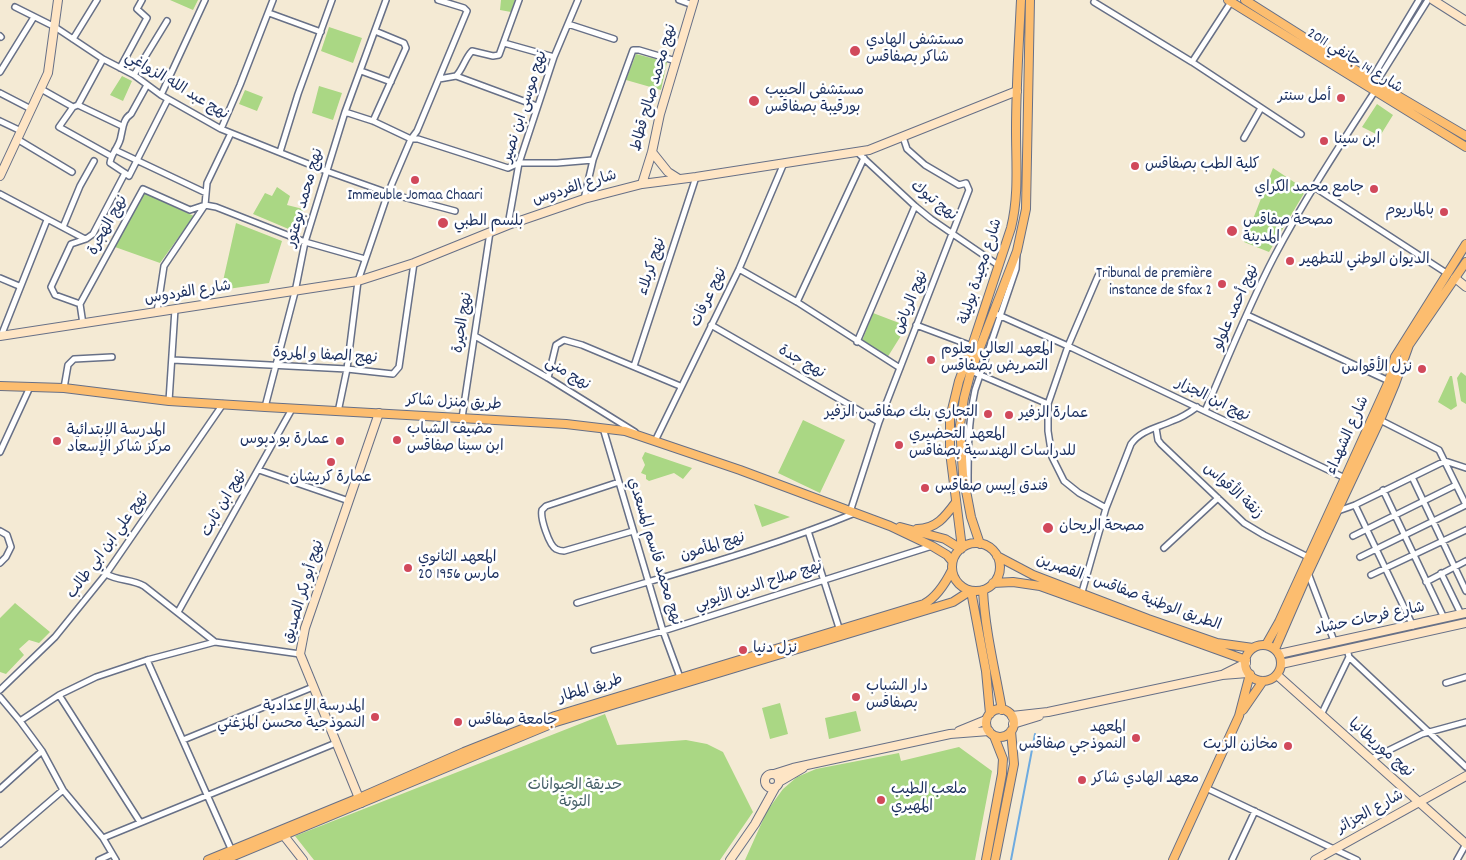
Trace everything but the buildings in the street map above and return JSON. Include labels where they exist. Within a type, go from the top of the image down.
[{"type":"main road","name":"شارع مجيدة بوليلة","points":[[961,548],[950,452],[950,418],[959,381],[1015,212],[1017,191],[1014,92],[1021,0]]},
{"type":"main road","name":"شارع مجيدة بوليلة","points":[[980,544],[971,517],[963,475],[960,425],[964,398],[972,371],[998,315],[1017,251],[1026,209],[1030,0]]},
{"type":"main road","name":"شارع 14 جانفي 2011","points":[[1245,0],[1466,147]]},
{"type":"main road","name":"شارع 14 جانفي 2011","points":[[1229,1],[1466,136]]},
{"type":"main road","name":"شارع الشهداء","points":[[1277,651],[1308,574],[1380,420],[1410,345],[1451,276],[1466,244]]},
{"type":"main road","name":"شارع الشهداء","points":[[1266,645],[1280,622],[1389,381],[1395,357],[1451,276],[1466,262]]},
{"type":"main road","name":"طريق منزل شاكر","points":[[0,386],[64,388],[169,401],[566,424],[625,431],[890,526],[932,546],[947,555],[952,561]]},
{"type":"main road","points":[[911,529],[923,529],[934,526],[945,517],[956,502]]},
{"type":"main road","name":"طريق منزل شاكر","points":[[890,526],[911,529],[945,539],[961,548]]},
{"type":"main road","points":[[980,544],[990,548],[997,556],[999,570],[993,584],[983,590],[970,591],[958,583],[952,570],[952,561],[961,548],[980,544]]},
{"type":"main road","name":"الطريق الوطنية صفاقس - القصرين","points":[[997,556],[1040,578],[1082,592],[1148,619],[1217,643],[1253,648]]},
{"type":"main road","name":"طريق المطار","points":[[841,633],[928,602],[942,586],[952,570]]},
{"type":"main road","name":"الطريق الوطنية صفاقس - القصرين","points":[[993,584],[1013,582],[1040,586],[1246,662]]},
{"type":"main road","points":[[983,590],[990,650],[1002,710]]},
{"type":"main road","points":[[970,591],[986,671],[988,717],[991,734],[1003,759],[1002,774],[986,860]]},
{"type":"main road","name":"طريق المطار","points":[[208,860],[233,853],[282,833],[360,800],[464,752],[530,725],[841,633],[953,602],[970,591]]},
{"type":"main road","points":[[1266,645],[1277,651],[1281,664],[1277,675],[1263,681],[1253,678],[1249,673],[1246,662],[1247,656],[1253,648],[1266,645]]},
{"type":"main road","points":[[1239,716],[1249,673]]},
{"type":"main road","points":[[1173,860],[1239,716],[1263,681]]},
{"type":"main road","points":[[988,717],[998,710],[1006,711],[1012,724],[1014,764],[995,860]]},
{"type":"main road","points":[[991,734],[1005,736],[1012,724]]},
{"type":"main road","name":"طريق المطار","points":[[224,860],[233,853]]},
{"type":"street","points":[[0,176],[49,68],[58,0]]},
{"type":"street","points":[[73,39],[97,0]]},
{"type":"street","points":[[120,68],[147,18],[137,9],[142,0]]},
{"type":"street","points":[[161,95],[205,0]]},
{"type":"street","points":[[221,129],[274,0]]},
{"type":"street","points":[[280,152],[298,94],[332,0]]},
{"type":"street","name":"نهج محمد بوعتور","points":[[265,407],[295,292],[304,242],[345,112],[386,0]]},
{"type":"street","points":[[338,412],[347,369],[358,281],[388,193],[410,139],[417,131],[467,10],[438,0]]},
{"type":"street","points":[[456,76],[462,69],[468,54],[472,51],[493,56],[499,55],[519,0]]},
{"type":"street","name":"نهج موسى ابن نصير","points":[[508,225],[519,163],[554,57],[578,0]]},
{"type":"street","points":[[679,0],[693,2]]},
{"type":"street","points":[[1374,85],[1419,0]]},
{"type":"street","points":[[1374,85],[1428,0]]},
{"type":"street","points":[[1433,0],[1466,20]]},
{"type":"street","points":[[1192,62],[1229,1]]},
{"type":"street","name":"نهج محمد صالح قطاط","points":[[642,184],[652,152],[660,114],[693,2]]},
{"type":"street","points":[[1094,2],[1192,62],[1302,134]]},
{"type":"street","name":"نهج عبد الله الزواغي","points":[[15,7],[55,27],[103,58],[134,75],[168,100],[221,129],[326,171],[388,193],[456,211]]},
{"type":"street","points":[[269,13],[321,32]]},
{"type":"street","points":[[0,72],[34,17]]},
{"type":"street","points":[[134,75],[167,21]]},
{"type":"street","points":[[568,24],[614,39]]},
{"type":"street","points":[[373,121],[406,48],[404,43],[375,30]]},
{"type":"street","points":[[1398,37],[1403,40]]},
{"type":"street","points":[[504,43],[554,57]]},
{"type":"street","points":[[584,198],[593,160],[633,50],[676,61]]},
{"type":"street","points":[[103,58],[76,106],[58,127],[111,156]]},
{"type":"street","points":[[361,71],[391,82]]},
{"type":"street","points":[[438,78],[456,76],[538,106]]},
{"type":"street","points":[[148,85],[122,126],[122,136],[111,156],[110,163],[125,174],[129,176],[138,161],[168,100]]},
{"type":"street","name":"نهج أحمد علولو","points":[[1205,411],[1273,259],[1374,85]]},
{"type":"street","points":[[41,89],[122,126]]},
{"type":"street","name":"شارع الفردوس","points":[[0,336],[358,281],[414,263],[508,225],[584,198],[642,184],[861,155],[1014,92]]},
{"type":"street","points":[[0,93],[31,109]]},
{"type":"street","points":[[1244,138],[1261,108]]},
{"type":"street","points":[[345,112],[373,121],[410,139],[418,139],[508,168],[519,163],[557,163],[593,160]]},
{"type":"street","points":[[0,121],[21,131]]},
{"type":"street","points":[[157,312],[164,266],[205,206],[207,184],[231,133]]},
{"type":"street","name":"نهج الرياض","points":[[853,512],[880,422],[969,190],[966,183],[960,185],[924,165],[907,149],[903,137]]},
{"type":"street","points":[[18,139],[72,172]]},
{"type":"street","points":[[115,150],[206,193]]},
{"type":"street","points":[[652,152],[668,172],[680,179]]},
{"type":"street","points":[[797,302],[861,155]]},
{"type":"street","name":"نهج تبوك","points":[[861,155],[915,206],[998,265]]},
{"type":"street","points":[[63,227],[80,186],[94,161]]},
{"type":"street","name":"نهج عرفات","points":[[655,441],[680,386],[739,269],[784,164]]},
{"type":"street","points":[[83,324],[80,304],[55,295],[51,287],[71,244],[86,239],[93,234],[125,174]]},
{"type":"street","name":"نهج كربلاء","points":[[634,366],[696,177]]},
{"type":"street","points":[[1314,187],[1466,287]]},
{"type":"street","name":"نهج الهجرة","points":[[80,304],[143,189],[190,210],[205,206],[216,207],[304,242],[365,260]]},
{"type":"street","points":[[0,194],[86,239]]},
{"type":"street","points":[[857,342],[915,206]]},
{"type":"street","points":[[0,336],[47,220]]},
{"type":"street","name":"نهج الحيرة","points":[[462,418],[490,232]]},
{"type":"street","name":"نهج الصفا و المروة","points":[[173,360],[347,369],[393,374],[399,367],[414,263]]},
{"type":"street","points":[[739,269],[797,302],[900,368]]},
{"type":"street","points":[[1098,276],[1068,346],[1048,404],[1050,446],[1052,457],[1060,475],[1079,493],[1106,508]]},
{"type":"street","points":[[0,278],[19,286]]},
{"type":"street","points":[[169,401],[175,309]]},
{"type":"street","name":"نهج ابن الجزار","points":[[998,315],[1068,346],[1345,478]]},
{"type":"street","name":"شارع مجيدة بوليلة","points":[[968,500],[969,427],[975,390],[998,315]]},
{"type":"street","points":[[1247,316],[1389,381]]},
{"type":"street","points":[[916,324],[972,346]]},
{"type":"street","name":"نهج جدة","points":[[711,325],[880,422]]},
{"type":"street","name":"نهج منى","points":[[475,336],[644,437]]},
{"type":"street","points":[[548,378],[556,344],[564,340],[582,345],[680,386]]},
{"type":"street","points":[[64,388],[68,366],[74,359],[112,357]]},
{"type":"street","points":[[972,371],[1048,404]]},
{"type":"street","points":[[0,452],[30,387]]},
{"type":"street","name":"نهج علي ابن ابي طالب","points":[[0,690],[55,638],[106,574],[223,404]]},
{"type":"street","points":[[1082,592],[1106,508],[1131,444],[1140,434],[1182,417],[1197,408]]},
{"type":"street","name":"نهج ابن ثابت","points":[[178,612],[292,409]]},
{"type":"street","name":"نهج أبو بكر الصديق","points":[[360,800],[300,654],[305,628],[379,414]]},
{"type":"street","points":[[1360,557],[1466,505],[1441,452],[1436,447],[1380,420]]},
{"type":"street","name":"نهج محمد قاسم المسعدي","points":[[603,428],[663,631],[681,680]]},
{"type":"street","name":"زنقة الأقواس","points":[[1156,428],[1161,444],[1250,527],[1308,557]]},
{"type":"street","points":[[1337,511],[1355,505],[1445,461],[1466,468]]},
{"type":"street","points":[[259,470],[349,501]]},
{"type":"street","points":[[1412,476],[1466,591]]},
{"type":"street","points":[[619,482],[546,506],[542,510],[542,519],[552,545],[557,550],[564,551],[633,531]]},
{"type":"street","points":[[1353,536],[1456,485]]},
{"type":"street","points":[[1383,490],[1444,618]]},
{"type":"street","points":[[1164,548],[1218,498]]},
{"type":"street","points":[[1355,505],[1413,626]]},
{"type":"street","name":"نهج المأمون","points":[[576,603],[808,531],[853,512]]},
{"type":"street","points":[[1371,575],[1466,530]]},
{"type":"street","points":[[808,531],[822,580],[841,633]]},
{"type":"street","points":[[0,532],[7,535],[11,548],[0,563]]},
{"type":"street","name":"نهج صلاح الدين الأيوبي","points":[[594,650],[663,631],[932,546]]},
{"type":"street","points":[[1426,582],[1466,561]]},
{"type":"street","points":[[1441,573],[1464,614]]},
{"type":"street","points":[[106,574],[138,583],[215,642]]},
{"type":"street","points":[[1308,574],[1334,642]]},
{"type":"street","name":"شارع فرحات حشاد","points":[[1277,651],[1334,642],[1464,614]]},
{"type":"street","name":"شارع فرحات حشاد","points":[[1281,664],[1348,653],[1466,623]]},
{"type":"street","points":[[20,721],[59,696],[96,677],[147,660],[215,642],[300,654]]},
{"type":"street","points":[[1320,716],[1348,653],[1466,767]]},
{"type":"street","points":[[147,660],[233,853]]},
{"type":"street","points":[[1222,675],[1246,662]]},
{"type":"street","points":[[1012,724],[1048,712],[1222,675],[1249,673]]},
{"type":"street","name":"نهج موريطانيا","points":[[1277,675],[1320,716],[1465,842]]},
{"type":"street","points":[[1446,683],[1466,677]]},
{"type":"street","points":[[183,740],[313,687]]},
{"type":"street","points":[[59,696],[140,822]]},
{"type":"street","points":[[0,697],[42,751],[63,790],[102,838],[116,860]]},
{"type":"street","points":[[760,814],[767,776],[950,734],[988,717]]},
{"type":"street","points":[[1371,759],[1429,731],[1466,722]]},
{"type":"street","points":[[950,734],[991,734]]},
{"type":"street","points":[[102,838],[336,744]]},
{"type":"street","points":[[0,789],[42,751]]},
{"type":"street","points":[[765,784],[770,788],[777,785],[806,766]]},
{"type":"street","points":[[730,860],[777,785],[778,778],[774,774]]},
{"type":"street","name":"شارع الجزائر","points":[[1316,860],[1466,776]]},
{"type":"street","points":[[1206,788],[1334,849],[1344,857],[1357,860]]},
{"type":"street","points":[[0,844],[63,790]]},
{"type":"street","points":[[1232,860],[1255,810]]},
{"type":"street","points":[[282,833],[303,860]]},
{"type":"street","points":[[1458,860],[1465,842]]},
{"type":"street","points":[[100,860],[112,854]]},
{"type":"green space","points":[[170,0],[198,0],[193,10]]},
{"type":"green space","points":[[501,0],[515,0],[511,12],[500,10]]},
{"type":"green space","points":[[329,27],[362,38],[353,63],[321,51]]},
{"type":"green space","points":[[636,54],[667,62],[661,90],[626,80]]},
{"type":"green space","points":[[122,76],[132,81],[123,101],[110,95]]},
{"type":"green space","points":[[319,86],[342,93],[333,120],[312,113]]},
{"type":"green space","points":[[245,90],[263,97],[257,111],[239,104]]},
{"type":"green space","points":[[1377,104],[1393,115],[1380,136],[1362,127]]},
{"type":"green space","points":[[1273,168],[1306,190],[1269,252],[1244,242]]},
{"type":"green space","points":[[277,187],[290,196],[287,205],[303,209],[298,233],[253,214],[265,193],[272,196]]},
{"type":"green space","points":[[144,193],[194,216],[160,263],[115,247]]},
{"type":"green space","points":[[236,223],[282,241],[269,283],[221,290]]},
{"type":"green space","points":[[873,313],[907,326],[887,358],[862,341]]},
{"type":"green space","points":[[1461,372],[1466,376],[1466,404],[1461,401],[1457,378]]},
{"type":"green space","points":[[1450,376],[1452,376],[1457,406],[1451,410],[1438,402]]},
{"type":"green space","points":[[803,420],[845,440],[820,493],[778,473]]},
{"type":"green space","points":[[645,452],[692,468],[683,479],[674,473],[649,481],[646,479],[646,475],[641,473],[645,465],[642,458]]},
{"type":"green space","points":[[754,504],[790,517],[762,527]]},
{"type":"green space","points":[[15,603],[50,632],[39,643],[29,640],[19,649],[24,655],[6,674],[0,672],[0,618]]},
{"type":"green space","points":[[780,703],[788,734],[770,739],[762,708]]},
{"type":"green space","points":[[856,711],[861,731],[829,739],[825,718]]},
{"type":"green space","name":"حديقة الحيوانات التوتة","points":[[605,714],[617,745],[686,740],[707,744],[723,752],[753,812],[720,860],[314,860],[295,836]]},
{"type":"green space","name":"ملعب الطيب المهيري","points":[[959,747],[992,771],[975,860],[745,860],[767,811],[783,789],[797,777],[816,769],[899,753],[901,761]]},
{"type":"waterway","points":[[1011,860],[1035,734]]},
{"type":"place","name":"مستشفى الهادي شاكر بصفاقس","points":[[855,51]]},
{"type":"place","name":"أمل سنتر","points":[[1341,98]]},
{"type":"place","name":"مستشفى الحبيب بورقيبة بصفاقس","points":[[754,101]]},
{"type":"place","name":"ابن سينا","points":[[1324,141]]},
{"type":"place","name":"كلية الطب بصفاقس","points":[[1135,166]]},
{"type":"place","name":"Immeuble Jomaa Chaari","points":[[415,180]]},
{"type":"place","name":"جامع محمد الكراي","points":[[1374,189]]},
{"type":"place","name":"بالماريوم","points":[[1444,212]]},
{"type":"place","name":"بلسم الطبي","points":[[443,223]]},
{"type":"place","name":"مصحة صفاقس المدينة","points":[[1232,231]]},
{"type":"place","name":"الديوان الوطني للتطهير","points":[[1290,261]]},
{"type":"place","name":"Tribunal de première instance de Sfax 2","points":[[1222,284]]},
{"type":"place","name":"المعهد العالي لعلوم التمريض بصفاقس","points":[[931,360]]},
{"type":"place","name":"نزل الأقواس","points":[[1422,369]]},
{"type":"place","name":"التجاري بنك صفاقس الزفير","points":[[988,414]]},
{"type":"place","name":"عمارة الزفير","points":[[1009,415]]},
{"type":"place","name":"مضيف الشباب ابن سينا صفاقس","points":[[397,440]]},
{"type":"place","name":"المدرسة الإبتدائية مركز شاكر الإسعاد","points":[[57,441]]},
{"type":"place","name":"عمارة بو دبوس","points":[[340,441]]},
{"type":"place","name":"المعهد التحضيري للدراسات الهندسية بصفاقس","points":[[899,445]]},
{"type":"place","name":"عمارة كريشان","points":[[331,462]]},
{"type":"place","name":"فندق إيبس صفاقس","points":[[925,488]]},
{"type":"place","name":"مصحة الريحان","points":[[1048,528]]},
{"type":"place","name":"المعهد الثانوي 20 مارس 1956","points":[[408,568]]},
{"type":"place","name":"نزل دنيا","points":[[743,650]]},
{"type":"place","name":"دار الشباب بصفاقس","points":[[856,697]]},
{"type":"place","name":"المدرسة الإعدادية النموذجية محسن المزغني","points":[[375,717]]},
{"type":"place","name":"جامعة صفاقس","points":[[458,722]]},
{"type":"place","name":"المعهد النموذجي صفاقس","points":[[1136,738]]},
{"type":"place","name":"مخازن الزيت","points":[[1288,746]]},
{"type":"place","name":"معهد الهادي شاكر","points":[[1082,780]]},
{"type":"place","name":"ملعب الطيب المهيري","points":[[881,800]]}]
